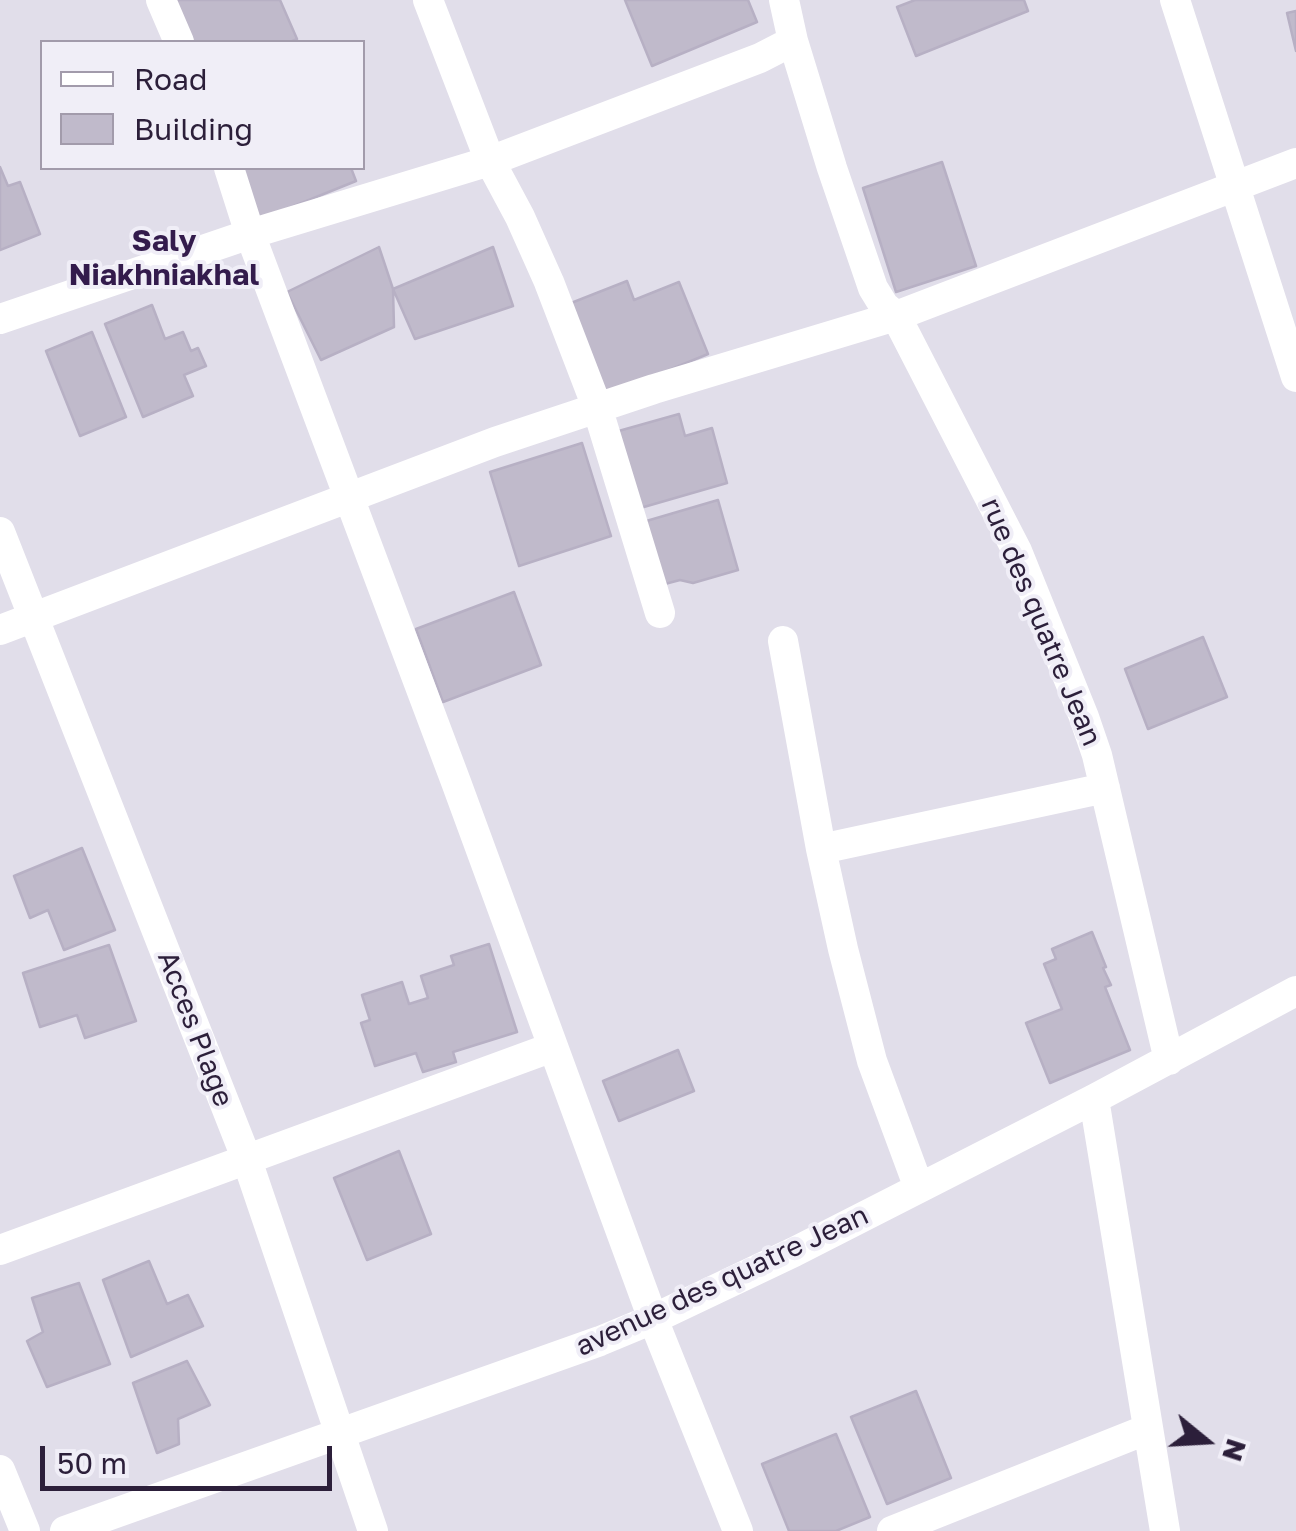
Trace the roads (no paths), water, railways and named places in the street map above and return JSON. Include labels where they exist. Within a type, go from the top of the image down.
[{"type":"street","points":[[161,0],[178,40]]},
{"type":"street","points":[[428,0],[490,161],[542,266],[597,407],[660,612]]},
{"type":"street","name":"rue des quatre Jean","points":[[784,0],[793,42],[873,288],[896,316],[1017,551],[1084,717],[1169,1060]]},
{"type":"street","points":[[1174,0],[1296,377]]},
{"type":"street","points":[[0,319],[250,234],[490,161],[793,42]]},
{"type":"street","points":[[0,630],[347,497],[597,407],[896,316],[1296,163]]},
{"type":"street","points":[[230,170],[250,234],[653,1320],[738,1531]]},
{"type":"street","name":"Acces Plage","points":[[0,532],[246,1160],[374,1531]]},
{"type":"street","points":[[784,641],[821,848],[872,1061],[919,1188]]},
{"type":"street","points":[[821,848],[1104,788]]},
{"type":"street","name":"avenue des quatre Jean","points":[[65,1531],[653,1320],[1094,1099],[1296,991]]},
{"type":"street","points":[[0,1250],[553,1047]]},
{"type":"street","points":[[1094,1099],[1165,1531]]},
{"type":"street","points":[[892,1531],[1148,1429]]},
{"type":"street","points":[[0,1470],[25,1531]]},
{"type":"district","name":"Saly Niakhniakhal","points":[[164,258]]}]
